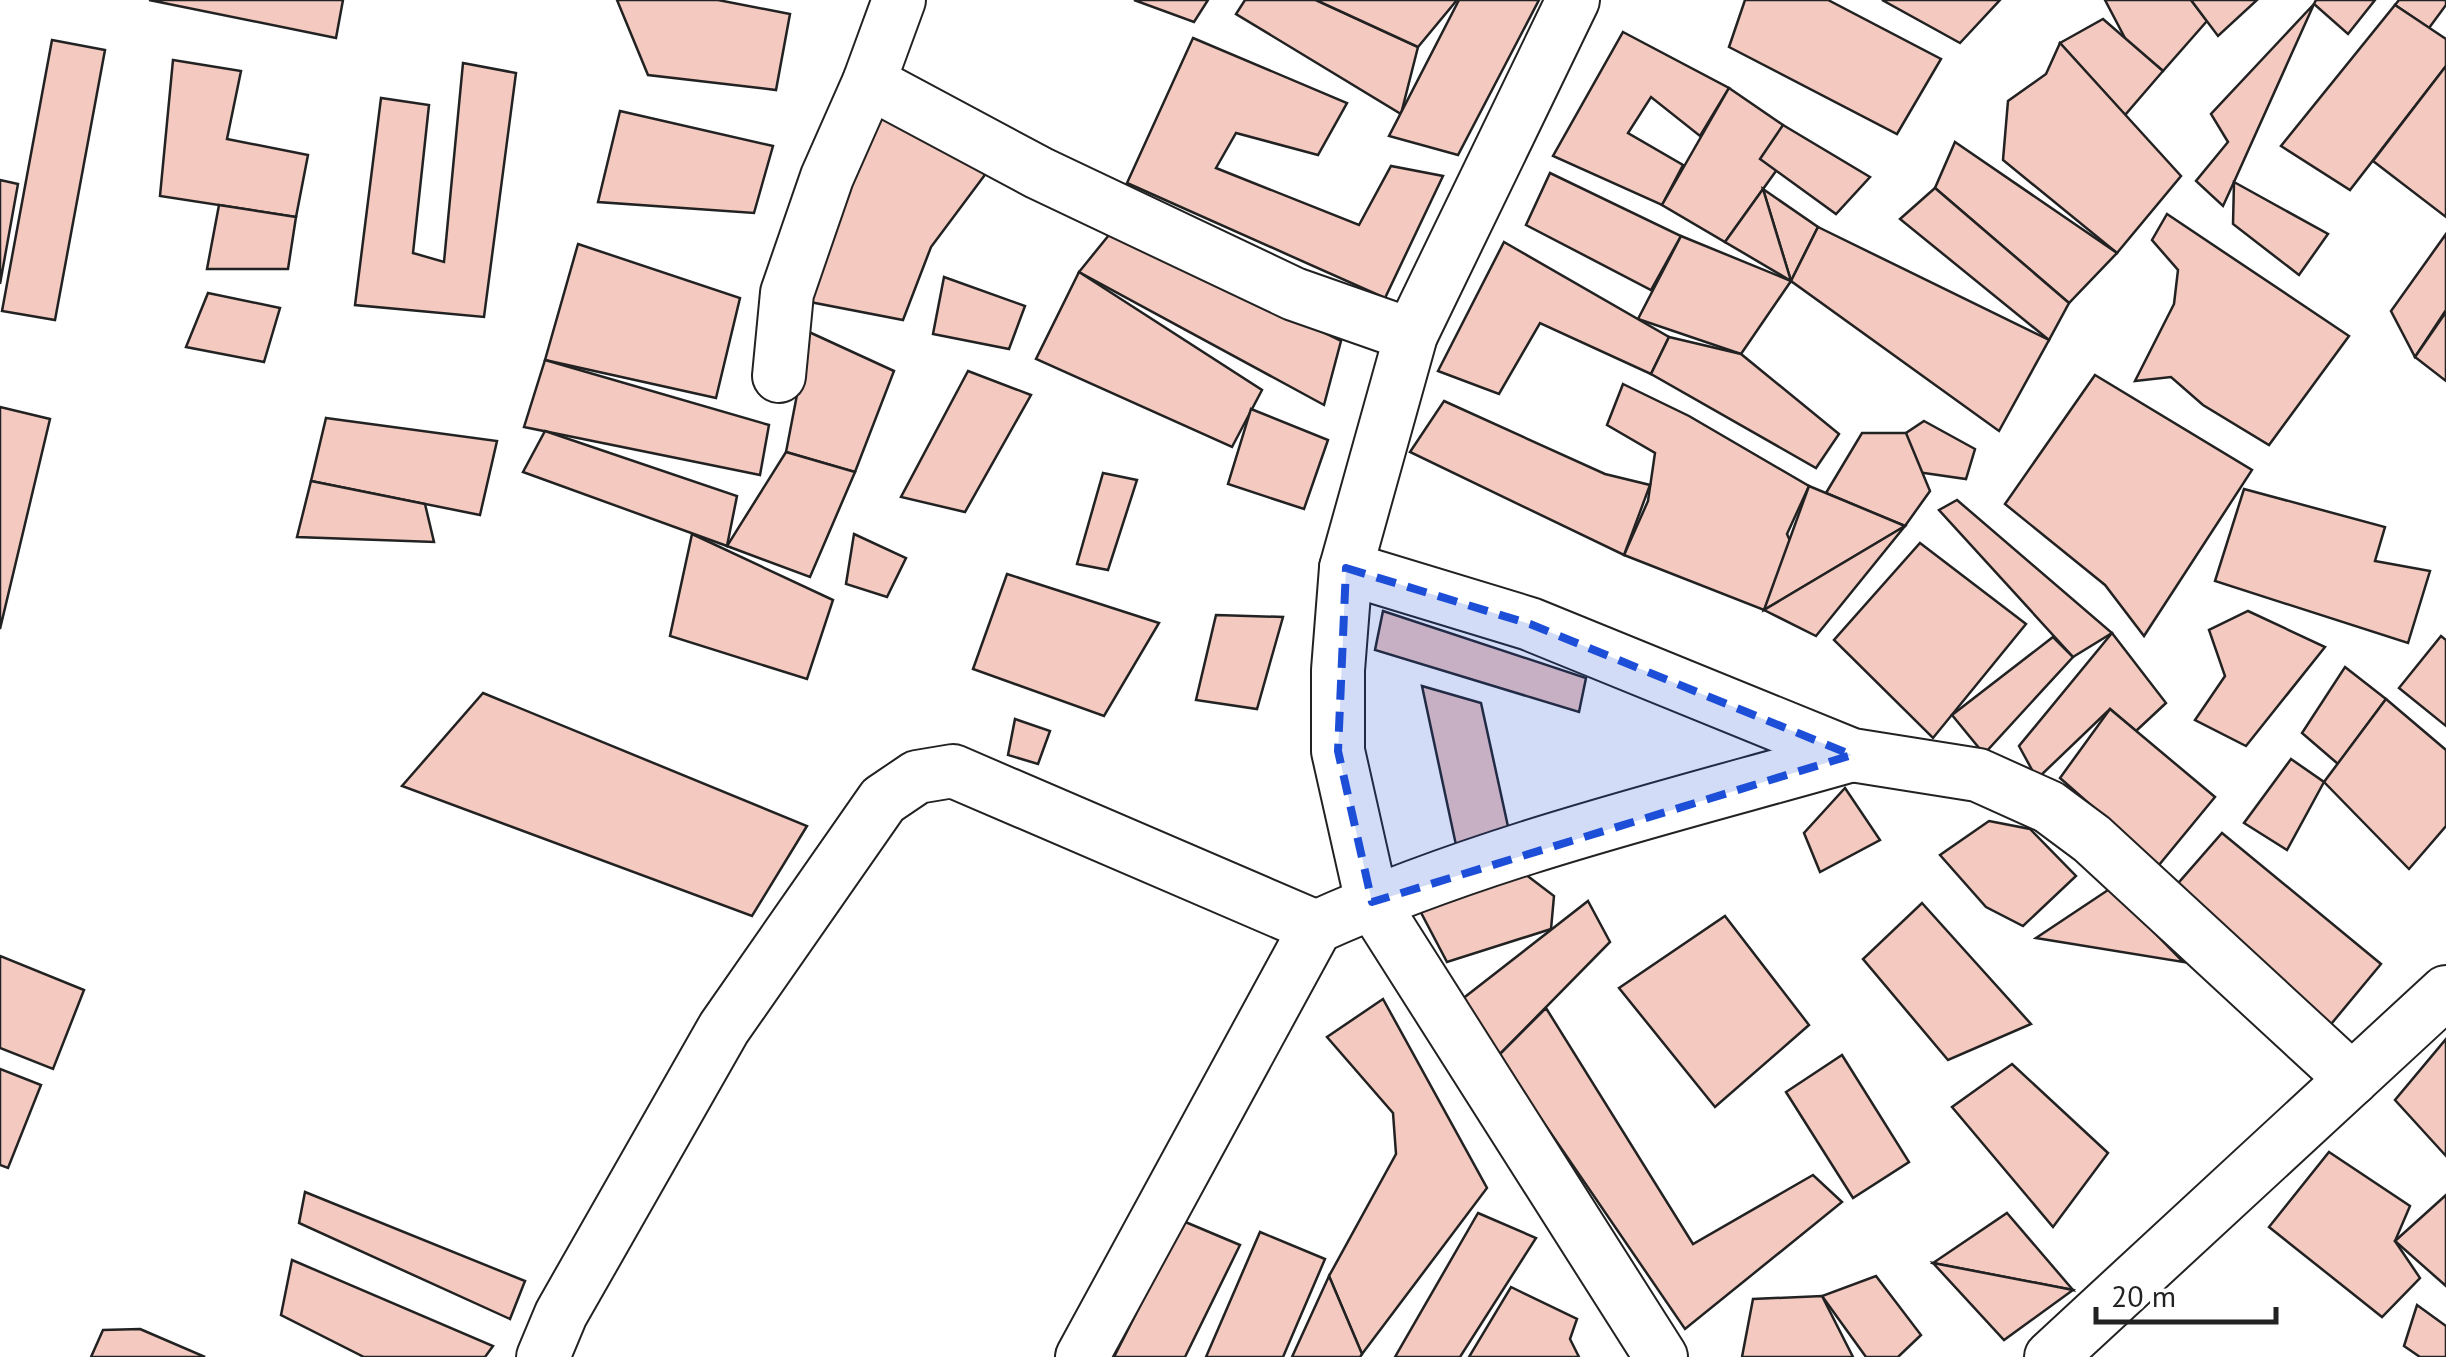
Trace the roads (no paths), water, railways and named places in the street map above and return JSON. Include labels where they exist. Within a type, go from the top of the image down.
[{"type":"street","points":[[779,376],[787,292],[828,177],[900,0]]},
{"type":"street","points":[[1573,0],[1411,335],[1346,568],[1338,670],[1338,751],[1372,902],[1662,1357]]},
{"type":"street","points":[[869,82],[1039,173],[1294,294],[1411,335]]},
{"type":"street","points":[[1346,568],[1530,624],[1852,755],[1978,775],[2049,807],[2092,839],[2352,1078]]},
{"type":"street","points":[[1082,1357],[1316,927],[1372,902],[1566,837],[1852,755]]},
{"type":"street","points":[[543,1357],[561,1314],[724,1028],[883,800],[916,777],[953,771],[1316,927]]},
{"type":"street","points":[[2051,1357],[2446,992]]}]
